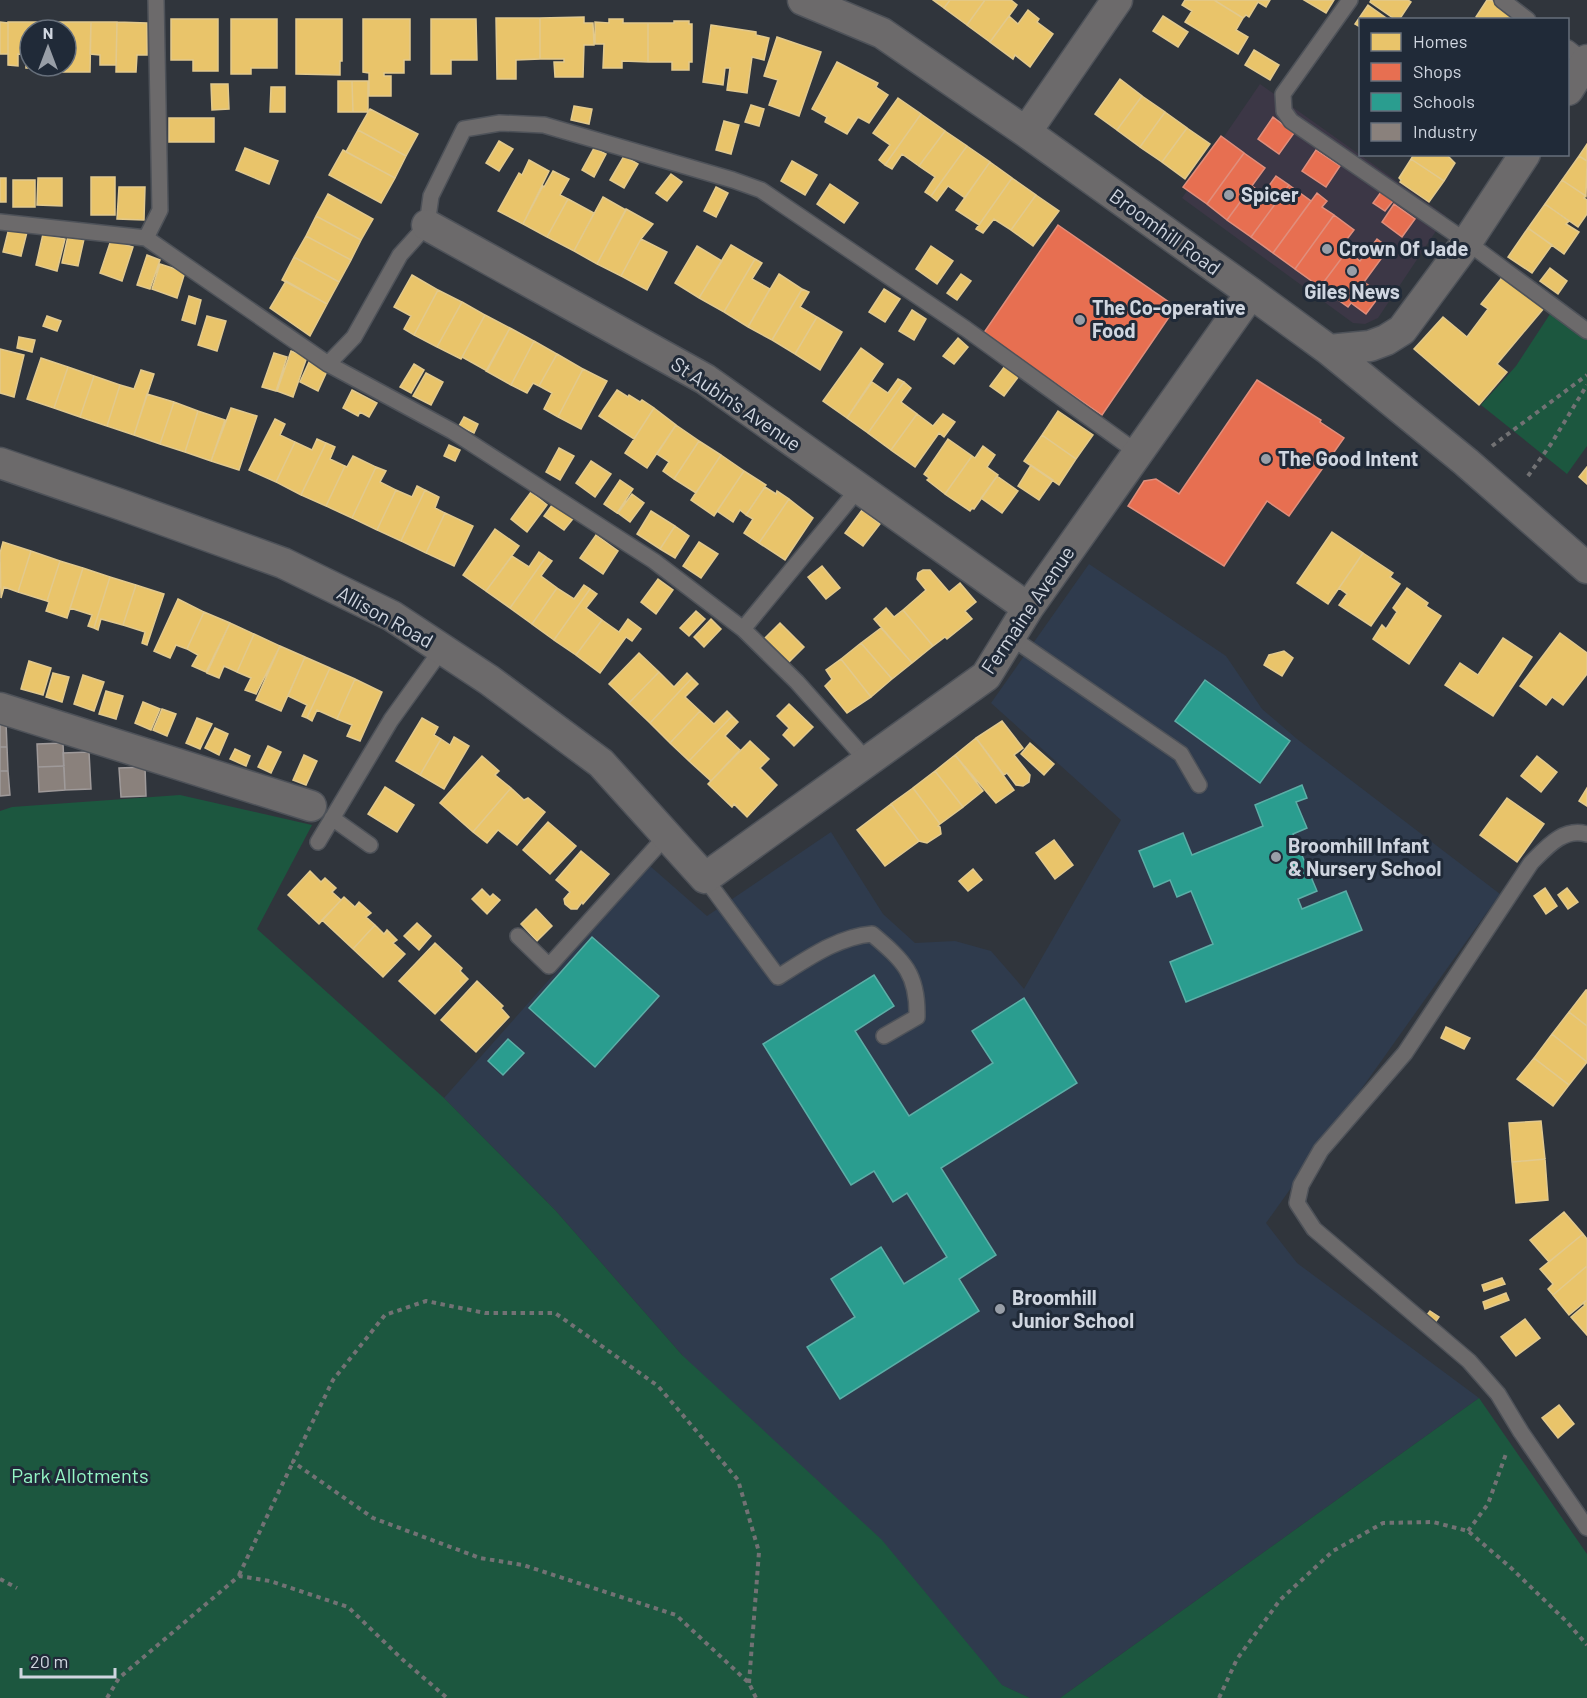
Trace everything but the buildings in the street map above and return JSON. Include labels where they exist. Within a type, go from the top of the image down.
[{"type":"street","name":"Broomhill Road","points":[[803,0],[882,33],[1026,132],[1251,293],[1329,351],[1466,462],[1587,568]]},
{"type":"street","points":[[1026,132],[1117,0]]},
{"type":"street","points":[[1569,87],[1580,57]]},
{"type":"street","points":[[1329,351],[1370,346],[1402,330],[1467,242],[1524,156]]},
{"type":"street","name":"St Aubin's Avenue","points":[[427,225],[705,379],[1028,609]]},
{"type":"street","name":"Fermaine Avenue","points":[[705,878],[986,676],[1012,638],[1028,609],[1251,293]]},
{"type":"street","name":"Allison Road","points":[[0,463],[283,563],[392,616],[489,680],[601,763],[705,878]]},
{"type":"street","points":[[0,708],[322,812]]},
{"type":"lane","points":[[146,238],[160,210],[156,0]]},
{"type":"lane","points":[[1350,0],[1283,94],[1284,111],[1291,121],[1467,242],[1587,331]]},
{"type":"lane","points":[[1502,0],[1525,18]]},
{"type":"lane","points":[[328,364],[354,337],[400,255],[427,225],[431,196],[464,129],[491,124],[544,125],[761,190],[966,329],[1138,453]]},
{"type":"lane","points":[[0,222],[146,238],[328,364],[452,431],[654,561],[743,629],[797,682],[868,762]]},
{"type":"lane","points":[[743,629],[859,488]]},
{"type":"lane","points":[[1012,638],[1181,754],[1199,785]]},
{"type":"lane","points":[[318,842],[322,812],[442,649]]},
{"type":"lane","points":[[322,812],[370,845]]},
{"type":"lane","points":[[1587,834],[1579,831],[1554,839],[1531,863],[1405,1053],[1321,1150],[1301,1185],[1297,1203],[1314,1229],[1469,1361],[1498,1394],[1521,1432],[1587,1528]]},
{"type":"lane","points":[[518,936],[549,966],[667,835]]},
{"type":"lane","points":[[705,878],[777,977],[823,949],[860,935],[872,934],[894,952],[911,974],[918,995],[917,1017],[884,1036]]},
{"type":"path","points":[[1506,437],[1587,375]]},
{"type":"path","points":[[1533,468],[1551,444],[1587,385]]},
{"type":"path","points":[[107,1698],[119,1678],[239,1576],[333,1380],[385,1315],[426,1301],[485,1313],[555,1313],[658,1386],[738,1480],[759,1552],[749,1683]]},
{"type":"path","points":[[1468,1531],[1488,1504],[1511,1439],[1521,1432]]},
{"type":"path","points":[[293,1462],[373,1518],[480,1558],[523,1565],[676,1615],[749,1683],[756,1698]]},
{"type":"path","points":[[1219,1698],[1237,1659],[1280,1600],[1333,1551],[1383,1523],[1433,1522],[1468,1531],[1510,1567],[1567,1622],[1587,1645]]},
{"type":"path","points":[[239,1576],[270,1581],[348,1607],[447,1698]]},
{"type":"path","points":[[0,1579],[17,1588]]},
{"type":"shaded area","points":[[1260,84],[1446,216],[1378,318],[1365,324],[1353,323],[1182,198]]},
{"type":"shaded area","name":"Broomhill Junior School","points":[[1089,564],[1226,656],[1262,709],[1297,739],[1500,894],[1266,1223],[1297,1263],[1479,1398],[1060,1698],[1030,1698],[844,1614],[682,1355],[556,1211],[444,1098],[650,866],[707,916],[831,832],[883,914],[915,943],[955,941],[991,951],[1024,989],[1121,820],[991,703]]},
{"type":"green space","points":[[1550,314],[1587,340],[1587,446],[1567,474],[1481,405],[1516,366]]},
{"type":"green space","name":"Park Allotments","points":[[180,795],[312,825],[257,929],[444,1098],[556,1211],[682,1355],[882,1540],[1002,1685],[1030,1698],[0,1698],[0,811],[12,807]]},
{"type":"green space","points":[[1479,1398],[1587,1554],[1587,1698],[1060,1698]]},
{"type":"place","name":"Spicer","points":[[1229,195]]},
{"type":"place","name":"Crown Of Jade","points":[[1327,249]]},
{"type":"place","name":"Giles News","points":[[1352,271]]},
{"type":"place","name":"The Co-operative Food","points":[[1080,320]]},
{"type":"place","name":"The Good Intent","points":[[1266,459]]},
{"type":"place","name":"Broomhill Infant & Nursery School","points":[[1276,857]]},
{"type":"place","name":"Broomhill Junior School","points":[[1000,1309]]}]
